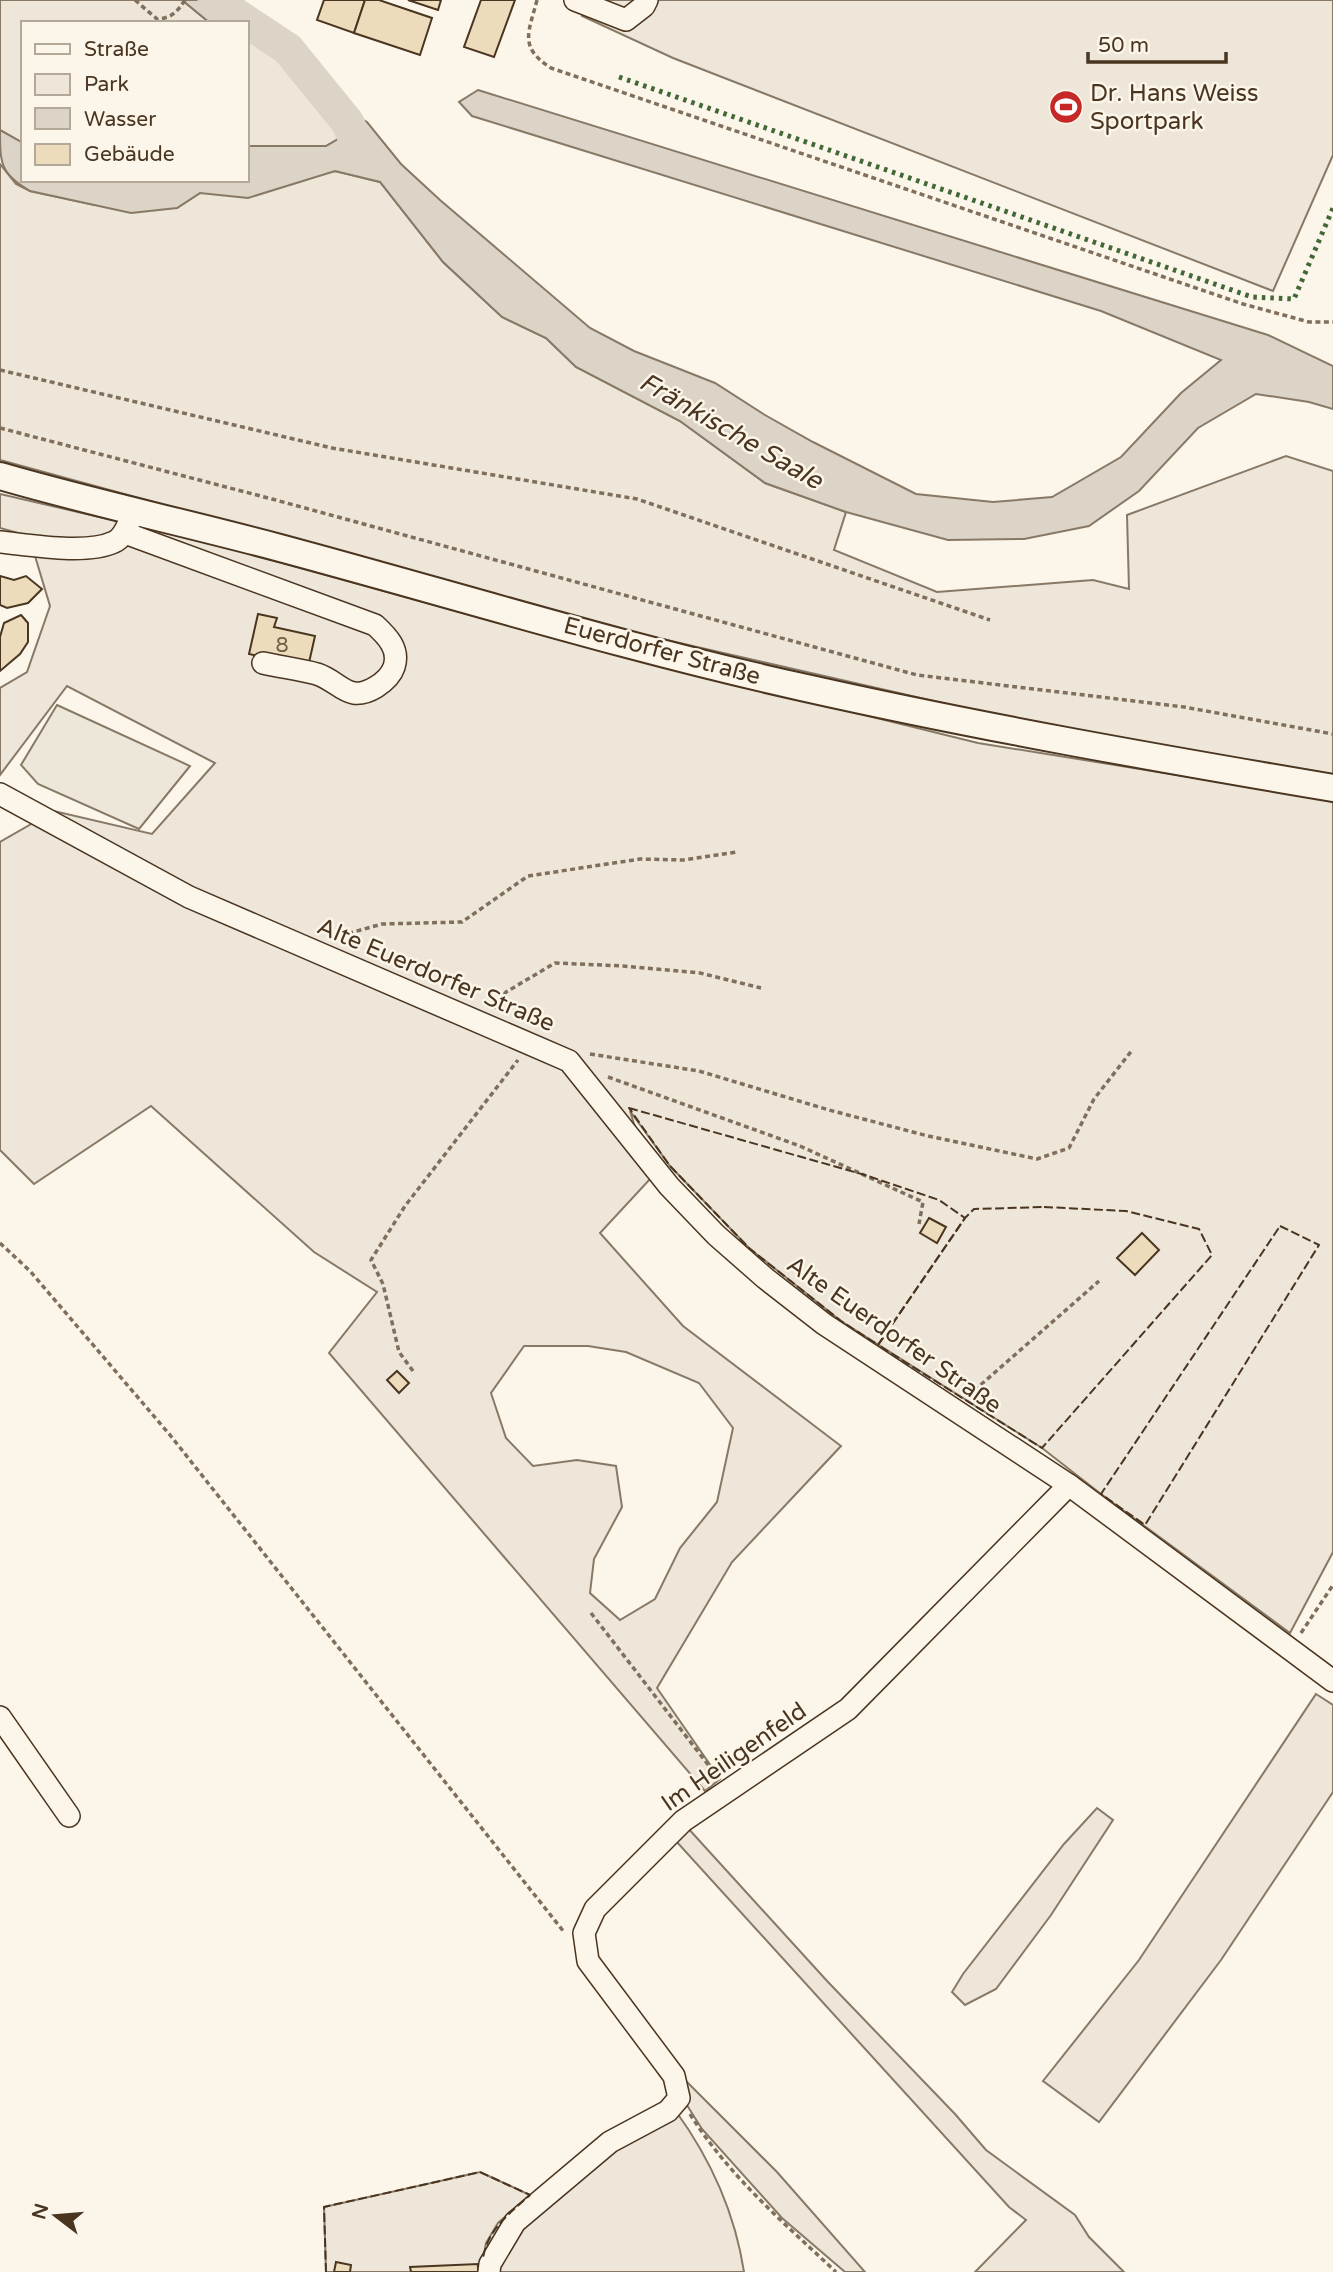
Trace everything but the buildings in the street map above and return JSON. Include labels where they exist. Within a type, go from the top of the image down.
[{"type":"main road","name":"Euerdorfer Straße","points":[[0,476],[129,523],[275,546],[636,645],[803,687],[1085,746],[1333,788]]},
{"type":"street","points":[[575,0],[626,20],[644,6],[646,0]]},
{"type":"street","points":[[0,542],[55,548],[98,547],[116,541],[129,523],[375,625],[389,638],[395,653],[394,667],[385,682],[367,693],[355,694],[317,674],[263,663]]},
{"type":"street","name":"Alte Euerdorfer Straße","points":[[0,793],[189,897],[569,1061],[669,1186],[716,1235],[765,1278],[824,1324],[1069,1485],[1333,1681]]},
{"type":"street","name":"Im Heiligenfeld","points":[[679,2098],[674,2076],[588,1961],[584,1933],[595,1909],[683,1821],[848,1709],[1069,1485]]},
{"type":"street","points":[[0,1717],[69,1816]]},
{"type":"street","points":[[489,2272],[490,2264],[515,2222],[610,2142],[668,2111],[679,2098]]},
{"type":"path","points":[[135,0],[157,19],[168,19],[178,12],[185,0]]},
{"type":"path","points":[[537,0],[528,35],[530,48],[535,58],[551,68],[1243,304],[1309,322],[1333,321]]},
{"type":"path","points":[[0,370],[332,448],[637,499],[990,620]]},
{"type":"path","points":[[0,428],[272,499],[917,676],[1184,707],[1333,734]]},
{"type":"path","points":[[322,955],[332,936],[382,924],[462,922],[528,876],[640,859],[683,860],[737,852]]},
{"type":"path","points":[[482,1024],[506,992],[555,963],[700,973],[761,988]]},
{"type":"path","points":[[413,1371],[399,1352],[383,1284],[371,1260],[405,1206],[530,1044]]},
{"type":"path","points":[[569,1061],[588,1054],[699,1071],[928,1136],[1037,1159],[1069,1148],[1094,1099],[1133,1049]]},
{"type":"path","points":[[569,1061],[636,1088],[800,1146],[923,1202],[919,1224]]},
{"type":"path","points":[[0,1243],[30,1271],[170,1435],[564,1932]]},
{"type":"path","points":[[954,1409],[1099,1281]]},
{"type":"path","points":[[1290,1649],[1333,1585]]},
{"type":"path","points":[[591,1613],[728,1791]]},
{"type":"path","points":[[679,2098],[701,2132],[760,2201],[836,2272]]},
{"type":"green space","points":[[0,0],[182,0],[208,21],[21,21],[21,142],[0,130]]},
{"type":"green space","name":"Dr. Hans Weiss Sportpark","points":[[587,0],[1333,0],[1333,155],[1273,291],[673,58],[582,16]]},
{"type":"green space","points":[[248,37],[277,49],[344,136],[326,146],[248,146]]},
{"type":"green space","points":[[0,164],[16,184],[30,191],[95,205],[177,208],[200,193],[306,178],[335,171],[380,182],[443,262],[502,317],[546,338],[576,367],[680,421],[765,483],[846,512],[834,550],[937,592],[1093,580],[1129,589],[1127,515],[1286,456],[1333,471],[1333,775],[1017,720],[614,628],[0,460]]},
{"type":"green space","points":[[0,494],[203,541],[564,641],[978,743],[1333,800],[1333,1552],[1290,1633],[1042,1448],[841,1321],[749,1248],[670,1166],[630,1111],[651,1178],[600,1233],[683,1326],[841,1446],[732,1562],[657,1688],[720,1779],[705,1791],[329,1353],[377,1292],[314,1252],[151,1106],[34,1184],[0,1150],[0,842],[54,811],[152,834],[215,763],[67,686],[0,775],[0,688],[27,672],[50,606],[29,536],[0,528]],"holes":[[[524,1346],[588,1346],[626,1352],[699,1383],[733,1428],[717,1502],[680,1548],[655,1599],[620,1620],[590,1593],[594,1559],[622,1507],[616,1466],[577,1460],[533,1466],[506,1438],[491,1393]]]},
{"type":"green space","points":[[1316,1694],[1333,1705],[1333,1792],[1221,1960],[1099,2122],[1043,2081],[1139,1960]]},
{"type":"green space","points":[[1097,1808],[1113,1820],[1051,1915],[996,1989],[965,2005],[952,1992],[963,1974],[1064,1844]]},
{"type":"green space","points":[[686,1826],[986,2150],[1075,2215],[1089,2237],[1124,2272],[975,2272],[1026,2220],[1009,2207],[675,1840]]},
{"type":"green space","points":[[684,2079],[777,2172],[865,2272],[845,2272],[782,2218],[702,2129],[683,2099]]},
{"type":"green space","points":[[675,2110],[699,2147],[719,2187],[734,2229],[744,2272],[496,2272],[507,2242],[598,2157]]},
{"type":"green space","points":[[480,2172],[530,2195],[498,2223],[486,2243],[481,2272],[326,2272],[324,2207]]},
{"type":"shaded area","points":[[57,705],[190,766],[139,829],[38,784],[21,765]]},
{"type":"water","points":[[182,0],[230,0],[285,37],[277,49],[248,37],[248,21],[208,21]]},
{"type":"water","points":[[478,90],[1268,335],[1333,366],[1333,409],[1309,402],[1256,394],[1198,428],[1139,491],[1089,526],[1024,539],[948,540],[846,512],[765,483],[680,421],[576,367],[546,338],[502,317],[443,262],[380,182],[335,171],[248,198],[200,193],[177,208],[131,213],[30,191],[7,173],[0,151],[0,130],[21,142],[21,182],[248,182],[248,146],[326,146],[343,136],[331,102],[367,122],[401,164],[590,328],[634,351],[715,383],[813,442],[916,494],[993,502],[1052,497],[1121,457],[1181,393],[1221,360],[1101,311],[472,116],[459,102]]},
{"type":"waterway","name":"Fränkische Saale","points":[[214,0],[246,21]]},
{"type":"waterway","name":"Fränkische Saale","points":[[248,23],[288,49],[348,123],[356,142]]},
{"type":"hedge","points":[[619,77],[1252,297],[1294,299],[1333,208]]},
{"type":"fence","points":[[629,1108],[865,1175],[939,1200],[965,1218],[878,1345],[841,1321],[749,1248],[670,1166],[629,1108]]},
{"type":"fence","points":[[1044,1207],[1126,1211],[1199,1229],[1212,1255],[1042,1448],[878,1345],[965,1218],[974,1209],[1044,1207]]},
{"type":"fence","points":[[1280,1226],[1319,1245],[1145,1525],[1101,1494],[1280,1226]]},
{"type":"fence","points":[[326,2272],[324,2207],[480,2172],[530,2195],[495,2230],[483,2258]]},
{"type":"place","name":"Dr. Hans Weiss Sportpark","points":[[1066,107]]}]
